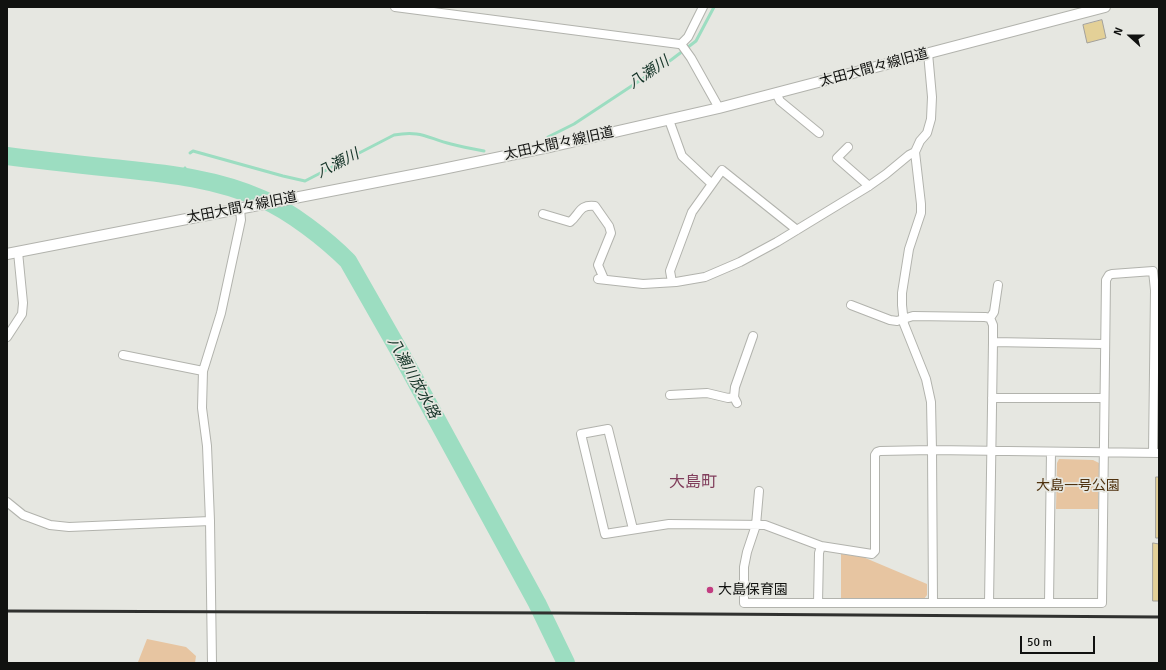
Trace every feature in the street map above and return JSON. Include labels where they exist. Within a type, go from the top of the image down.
[{"type":"street","points":[[395,7],[661,43],[682,44]]},
{"type":"street","points":[[682,44],[688,37],[703,7]]},
{"type":"street","name":"太田大間々線旧道","points":[[7,254],[438,170],[669,120],[1105,7]]},
{"type":"street","points":[[682,44],[719,108]]},
{"type":"street","points":[[928,53],[932,97],[931,119],[927,133],[915,152],[921,212],[909,248],[902,293],[906,329],[926,379],[931,402],[933,603]]},
{"type":"street","points":[[776,93],[780,101],[820,133]]},
{"type":"street","points":[[669,120],[682,156],[712,184]]},
{"type":"street","points":[[848,148],[837,158],[869,186]]},
{"type":"street","points":[[543,214],[570,222],[582,208],[587,205],[595,206],[609,226],[611,233],[598,265],[601,279],[643,284],[672,282],[705,277],[740,262],[797,230],[869,186],[915,152]]},
{"type":"street","points":[[672,282],[670,271],[692,212],[722,170],[797,230]]},
{"type":"street","points":[[212,663],[210,521],[207,446],[202,408],[203,371],[221,313],[245,208]]},
{"type":"street","points":[[7,337],[22,314],[23,303],[18,252]]},
{"type":"street","points":[[633,529],[608,429],[581,434],[605,534],[669,524],[756,525],[765,525],[821,546],[872,554],[875,551],[875,455],[877,452],[932,450],[991,452],[1104,452],[1156,453],[1157,290],[1153,271],[1109,275],[1106,280],[1104,344],[1104,452],[1102,603],[744,603],[744,567],[747,552],[756,525],[759,491]]},
{"type":"street","points":[[990,318],[994,312],[998,285]]},
{"type":"street","points":[[851,305],[890,320],[897,321],[913,316],[990,318]]},
{"type":"street","points":[[989,602],[993,342],[993,325],[990,318]]},
{"type":"street","points":[[670,395],[707,393],[736,400],[735,387],[753,336]]},
{"type":"street","points":[[993,342],[1104,344]]},
{"type":"street","points":[[123,355],[203,371]]},
{"type":"street","points":[[992,398],[1104,398]]},
{"type":"street","points":[[1049,603],[1051,452]]},
{"type":"street","points":[[7,502],[23,515],[50,525],[69,527],[210,521]]},
{"type":"street","points":[[818,603],[819,553],[821,546]]},
{"type":"green space","name":"大島一号公園","points":[[1059,459],[1093,460],[1099,463],[1098,509],[1056,509],[1057,463]]},
{"type":"green space","points":[[841,554],[863,557],[927,584],[927,595],[924,599],[841,598]]},
{"type":"green space","points":[[147,639],[186,647],[196,656],[195,663],[138,663]]},
{"type":"building","points":[[1102,20],[1106,38],[1087,43],[1083,25]]},
{"type":"building","points":[[1156,477],[1159,477],[1159,538],[1156,538]]},
{"type":"building","points":[[1153,543],[1159,544],[1159,601],[1153,601]]},
{"type":"waterway","name":"八瀬川","points":[[548,137],[574,124],[671,60],[696,41],[714,7]]},
{"type":"waterway","name":"八瀬川","points":[[190,153],[193,151],[305,181],[394,135],[411,133],[424,135],[443,142],[484,151]]},
{"type":"waterway","name":"八瀬川放水路","points":[[7,156],[176,175],[211,182],[245,192],[273,204],[296,218],[319,235],[348,261],[401,354],[537,603],[566,663]]},
{"type":"waterway","name":"八瀬川","points":[[182,176],[185,168]]},
{"type":"railway","points":[[7,611],[1159,617]]},
{"type":"place","name":"大島保育園","points":[[710,590]]},
{"type":"district","name":"大島町","points":[[693,483]]}]
